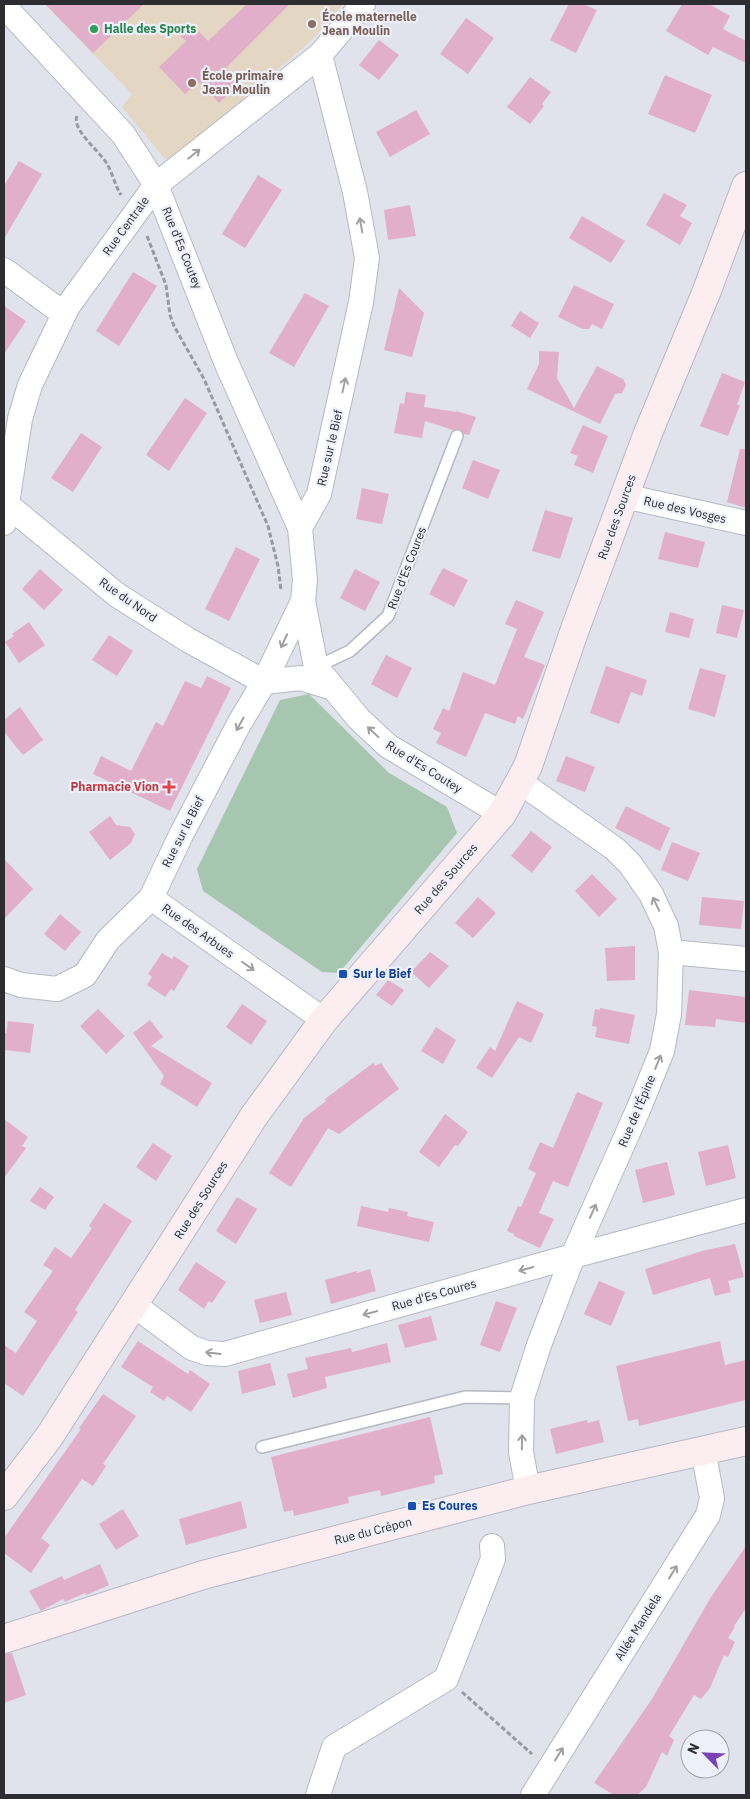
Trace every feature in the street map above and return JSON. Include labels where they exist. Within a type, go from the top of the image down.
[{"type":"street","name":"Rue Centrale","points":[[5,510],[20,419],[30,385],[68,306],[156,185],[320,55],[363,4]]},
{"type":"street","name":"Rue d'Es Coutey","points":[[4,6],[123,134],[156,185],[226,362],[300,528]]},
{"type":"street","name":"Rue sur le Bief","points":[[151,898],[190,818],[264,682],[303,601],[305,580],[300,528],[320,494],[360,311],[367,258],[355,192],[320,55]]},
{"type":"street","name":"Rue des Sources","points":[[4,1496],[49,1437],[254,1116],[324,1020],[502,814],[528,766],[575,629],[624,496],[706,293],[746,186]]},
{"type":"street","points":[[4,270],[64,314]]},
{"type":"street","name":"Rue des Vosges","points":[[624,496],[746,524]]},
{"type":"street","name":"Rue du Nord","points":[[5,510],[117,595],[188,640],[264,682]]},
{"type":"street","name":"Rue d'Es Coutey","points":[[303,601],[316,667],[359,719],[388,746],[502,814]]},
{"type":"street","points":[[264,682],[302,678],[332,688]]},
{"type":"street","name":"Rue de l'Épine","points":[[520,782],[614,848],[630,864],[650,894],[666,926],[671,952],[669,1014],[662,1051],[573,1256],[539,1345],[522,1398],[521,1452],[528,1490]]},
{"type":"street","name":"Rue des Arbues","points":[[4,979],[21,985],[57,989],[85,975],[108,940],[151,898],[324,1020]]},
{"type":"street","points":[[671,952],[746,959]]},
{"type":"street","name":"Rue d'Es Coures","points":[[134,1305],[192,1348],[207,1353],[226,1354],[573,1256],[746,1210]]},
{"type":"street","name":"Rue du Crépon","points":[[4,1639],[203,1575],[528,1490],[746,1441]]},
{"type":"street","name":"Allée Mandela","points":[[533,1795],[708,1516],[712,1498],[703,1450]]},
{"type":"street","points":[[318,1795],[334,1747],[446,1678],[492,1559],[492,1546]]},
{"type":"lane","name":"Rue d'Es Coures","points":[[316,667],[350,651],[388,616],[457,436]]},
{"type":"lane","points":[[262,1447],[465,1397],[522,1398]]},
{"type":"path","points":[[92,100],[78,113],[76,119],[77,128],[104,159],[111,170],[117,188],[146,234],[166,285],[170,315],[174,326],[204,379],[268,526],[278,566],[281,591],[286,595],[303,601]]},
{"type":"path","points":[[446,1678],[550,1769]]},
{"type":"shaded area","name":"École primaire Jean Moulin","points":[[45,4],[343,4],[313,39],[176,158],[171,160],[165,159],[122,107],[132,94]]},
{"type":"green space","points":[[309,694],[389,773],[447,807],[457,833],[339,973],[322,972],[203,891],[197,869],[280,700]]},
{"type":"building","name":"Halle des Sports","points":[[45,4],[144,4],[93,53]]},
{"type":"building","points":[[247,4],[290,4],[226,68],[240,83],[219,103],[199,82],[185,94],[159,67],[186,41],[180,36],[192,24],[208,41]]},
{"type":"building","points":[[569,4],[583,4],[597,10],[576,53],[550,40]]},
{"type":"building","points":[[682,4],[709,4],[730,16],[723,29],[746,41],[746,63],[713,47],[708,55],[666,31]]},
{"type":"building","points":[[466,18],[494,38],[468,74],[440,54]]},
{"type":"building","points":[[379,40],[399,55],[379,80],[359,65]]},
{"type":"building","points":[[665,75],[712,95],[695,133],[648,114]]},
{"type":"building","points":[[530,77],[551,92],[542,104],[544,106],[530,124],[507,107]]},
{"type":"building","points":[[416,110],[430,134],[390,157],[376,132]]},
{"type":"building","points":[[19,161],[42,174],[4,239],[4,186]]},
{"type":"building","points":[[258,175],[282,190],[245,248],[222,234]]},
{"type":"building","points":[[664,193],[687,205],[680,216],[692,223],[680,245],[646,225]]},
{"type":"building","points":[[410,205],[416,236],[388,240],[384,210]]},
{"type":"building","points":[[582,216],[625,241],[611,263],[569,238]]},
{"type":"building","points":[[133,272],[157,286],[119,346],[96,331]]},
{"type":"building","points":[[574,285],[614,304],[602,329],[592,324],[589,329],[583,329],[558,317]]},
{"type":"building","points":[[399,288],[424,313],[412,357],[384,350]]},
{"type":"building","points":[[305,293],[329,306],[294,367],[269,353]]},
{"type":"building","points":[[4,306],[26,321],[4,354]]},
{"type":"building","points":[[520,311],[539,323],[530,338],[511,326]]},
{"type":"building","points":[[539,351],[559,352],[557,378],[574,408],[597,366],[623,379],[626,385],[622,393],[615,394],[600,424],[527,389],[539,364]]},
{"type":"building","points":[[722,373],[745,382],[737,405],[740,405],[728,436],[700,426]]},
{"type":"building","points":[[406,392],[426,395],[424,407],[456,411],[476,417],[469,435],[464,434],[459,429],[453,430],[425,421],[422,438],[394,433],[400,403],[404,404]]},
{"type":"building","points":[[185,398],[207,413],[169,471],[146,455]]},
{"type":"building","points":[[583,425],[608,436],[593,473],[574,465],[578,456],[570,453]]},
{"type":"building","points":[[81,433],[102,447],[73,492],[51,478]]},
{"type":"building","points":[[740,449],[746,449],[746,508],[727,502]]},
{"type":"building","points":[[473,460],[500,470],[488,499],[462,488]]},
{"type":"building","points":[[362,488],[389,494],[382,524],[356,519]]},
{"type":"building","points":[[545,510],[573,518],[560,559],[532,551]]},
{"type":"building","points":[[665,532],[705,542],[698,568],[658,559]]},
{"type":"building","points":[[236,547],[260,559],[229,621],[205,609]]},
{"type":"building","points":[[443,568],[468,580],[454,607],[429,594]]},
{"type":"building","points":[[40,569],[63,590],[44,610],[22,589]]},
{"type":"building","points":[[355,569],[380,582],[365,611],[340,598]]},
{"type":"building","points":[[516,600],[544,612],[524,657],[545,665],[523,719],[518,716],[515,724],[485,713],[466,757],[436,743],[441,733],[433,729],[443,708],[449,711],[463,672],[495,685],[517,629],[505,624]]},
{"type":"building","points":[[722,605],[744,610],[737,638],[716,633]]},
{"type":"building","points":[[670,612],[694,619],[689,638],[665,632]]},
{"type":"building","points":[[29,622],[45,645],[19,663],[5,642],[14,636],[12,634]]},
{"type":"building","points":[[109,635],[133,651],[117,676],[92,660]]},
{"type":"building","points":[[386,655],[412,668],[397,698],[371,684]]},
{"type":"building","points":[[606,666],[647,680],[642,696],[631,692],[619,724],[590,713]]},
{"type":"building","points":[[700,668],[726,675],[715,717],[688,709]]},
{"type":"building","points":[[207,676],[231,688],[170,811],[93,774],[101,756],[131,771],[156,722],[163,726],[185,681],[201,688]]},
{"type":"building","points":[[20,707],[43,740],[23,755],[4,732],[4,720]]},
{"type":"building","points":[[566,756],[595,767],[585,792],[556,781]]},
{"type":"building","points":[[626,806],[670,828],[660,851],[615,828]]},
{"type":"building","points":[[110,816],[116,825],[130,827],[135,834],[131,843],[110,860],[89,832]]},
{"type":"building","points":[[531,831],[552,847],[532,873],[511,856]]},
{"type":"building","points":[[672,842],[700,853],[688,881],[661,870]]},
{"type":"building","points":[[4,859],[33,889],[4,919]]},
{"type":"building","points":[[592,874],[617,899],[599,917],[575,891]]},
{"type":"building","points":[[478,897],[496,913],[473,938],[455,923]]},
{"type":"building","points":[[702,897],[744,901],[741,929],[699,925]]},
{"type":"building","points":[[60,914],[81,932],[65,951],[44,934]]},
{"type":"building","points":[[635,946],[635,980],[607,981],[605,948]]},
{"type":"building","points":[[430,952],[449,966],[429,988],[411,972]]},
{"type":"building","points":[[162,953],[172,959],[174,956],[189,966],[174,991],[171,989],[165,997],[147,985],[152,977],[148,974]]},
{"type":"building","points":[[388,980],[404,990],[392,1006],[376,995]]},
{"type":"building","points":[[689,990],[746,997],[746,1023],[716,1019],[715,1027],[685,1025]]},
{"type":"building","points":[[517,1001],[544,1014],[531,1043],[519,1037],[492,1078],[476,1068],[490,1047],[495,1051]]},
{"type":"building","points":[[242,1004],[267,1021],[251,1045],[226,1027]]},
{"type":"building","points":[[600,1008],[635,1015],[629,1044],[595,1037],[597,1027],[592,1026],[595,1009],[600,1010]]},
{"type":"building","points":[[98,1009],[125,1036],[106,1054],[80,1026]]},
{"type":"building","points":[[150,1020],[163,1037],[151,1046],[212,1083],[197,1107],[160,1084],[164,1076],[133,1033]]},
{"type":"building","points":[[8,1021],[34,1024],[30,1053],[4,1050],[4,1033],[6,1033]]},
{"type":"building","points":[[436,1027],[456,1040],[443,1064],[421,1051]]},
{"type":"building","points":[[373,1063],[375,1066],[381,1063],[399,1089],[339,1134],[328,1128],[291,1187],[269,1173],[304,1118],[326,1101],[325,1099]]},
{"type":"building","points":[[577,1092],[603,1103],[568,1187],[553,1181],[539,1213],[554,1219],[540,1248],[507,1231],[518,1206],[521,1207],[536,1173],[528,1169],[540,1142],[553,1148]]},
{"type":"building","points":[[445,1114],[468,1132],[458,1146],[455,1145],[439,1167],[419,1152]]},
{"type":"building","points":[[4,1119],[28,1137],[22,1146],[26,1148],[4,1178]]},
{"type":"building","points":[[153,1143],[172,1156],[156,1181],[136,1167]]},
{"type":"building","points":[[728,1145],[736,1178],[706,1186],[698,1152]]},
{"type":"building","points":[[667,1162],[675,1195],[643,1203],[635,1170]]},
{"type":"building","points":[[40,1187],[54,1197],[45,1210],[30,1201]]},
{"type":"building","points":[[237,1197],[257,1209],[236,1244],[216,1231]]},
{"type":"building","points":[[104,1203],[132,1221],[75,1310],[78,1312],[23,1396],[4,1383],[4,1345],[16,1353],[37,1321],[24,1312],[53,1271],[43,1265],[55,1247],[71,1258],[92,1228],[89,1226]]},
{"type":"building","points":[[361,1206],[388,1212],[389,1208],[408,1212],[407,1216],[434,1222],[429,1242],[357,1226]]},
{"type":"building","points":[[735,1244],[744,1277],[728,1281],[731,1292],[715,1296],[710,1278],[653,1295],[645,1269],[702,1251]]},
{"type":"building","points":[[196,1262],[226,1282],[212,1303],[209,1301],[204,1309],[178,1290]]},
{"type":"building","points":[[370,1269],[376,1291],[331,1304],[325,1280]]},
{"type":"building","points":[[599,1281],[625,1292],[611,1326],[584,1314]]},
{"type":"building","points":[[286,1292],[292,1315],[260,1323],[254,1300]]},
{"type":"building","points":[[496,1301],[517,1308],[500,1352],[480,1345]]},
{"type":"building","points":[[431,1316],[437,1340],[405,1348],[398,1325]]},
{"type":"building","points":[[138,1341],[188,1374],[190,1370],[210,1384],[191,1412],[167,1396],[164,1401],[150,1392],[153,1387],[121,1367]]},
{"type":"building","points":[[720,1341],[725,1365],[746,1360],[746,1400],[639,1426],[638,1419],[628,1421],[616,1366]]},
{"type":"building","points":[[387,1343],[391,1362],[325,1377],[327,1388],[293,1398],[287,1374],[308,1369],[305,1358],[351,1348],[352,1352]]},
{"type":"building","points":[[270,1363],[276,1385],[242,1394],[238,1371]]},
{"type":"building","points":[[103,1394],[136,1416],[103,1464],[106,1466],[93,1486],[82,1479],[41,1538],[50,1545],[31,1573],[4,1553],[4,1538],[81,1429],[79,1428]]},
{"type":"building","points":[[430,1417],[443,1474],[434,1476],[435,1483],[381,1496],[380,1490],[348,1497],[349,1503],[294,1516],[293,1510],[284,1512],[271,1457]]},
{"type":"building","points":[[587,1420],[588,1423],[599,1420],[604,1442],[556,1454],[550,1429]]},
{"type":"building","points":[[241,1501],[247,1528],[186,1545],[179,1519]]},
{"type":"building","points":[[123,1509],[139,1536],[116,1550],[99,1524]]},
{"type":"building","points":[[746,1546],[746,1608],[728,1638],[735,1642],[728,1657],[724,1655],[710,1688],[701,1699],[694,1695],[669,1736],[674,1740],[667,1756],[662,1752],[646,1787],[637,1795],[614,1795],[594,1783],[652,1699],[711,1597]]},
{"type":"building","points":[[100,1564],[109,1585],[86,1595],[85,1593],[65,1602],[63,1599],[41,1611],[29,1591],[62,1576],[64,1580]]},
{"type":"building","points":[[12,1653],[26,1695],[4,1703],[4,1654]]},
{"type":"place","name":"École maternelle Jean Moulin","points":[[312,24]]},
{"type":"place","name":"Halle des Sports","points":[[94,29]]},
{"type":"place","name":"École primaire Jean Moulin","points":[[192,83]]},
{"type":"place","name":"Pharmacie Vion","points":[[169,787]]},
{"type":"place","name":"Sur le Bief","points":[[343,974]]},
{"type":"place","name":"Es Coures","points":[[412,1506]]}]
